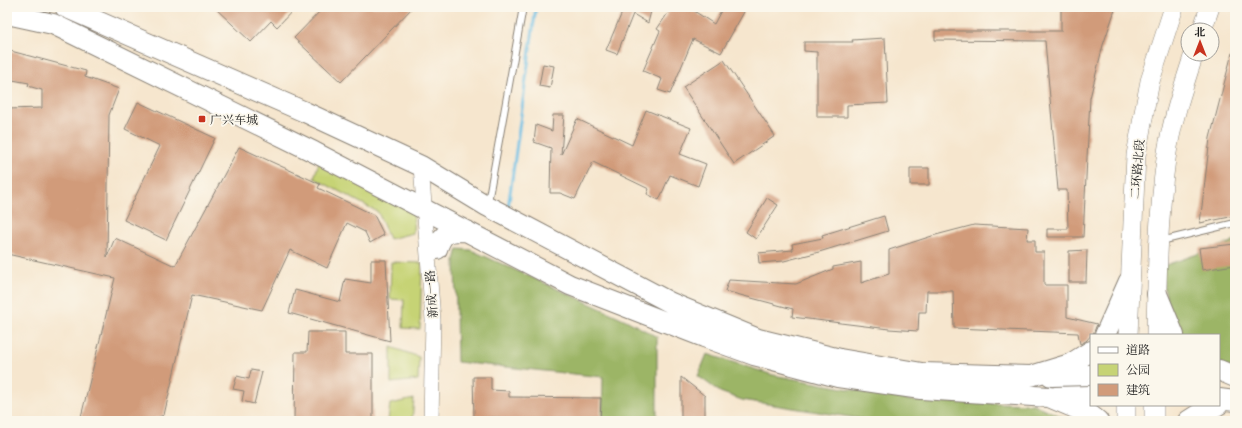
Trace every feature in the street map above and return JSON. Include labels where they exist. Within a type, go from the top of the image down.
[{"type":"highway","points":[[65,7],[305,112],[425,169],[487,206],[671,303],[758,339],[840,359],[922,373],[1030,376],[1090,375]]},
{"type":"highway","points":[[7,14],[53,24],[314,152],[570,285],[754,355],[838,377],[921,389],[1049,397],[1090,396]]},
{"type":"highway","points":[[437,248],[440,238],[447,232],[467,231]]},
{"type":"highway","points":[[1105,334],[1129,281]]},
{"type":"highway","points":[[1157,294],[1174,334]]},
{"type":"highway","points":[[1030,376],[1070,364],[1090,352]]},
{"type":"highway","points":[[1220,370],[1235,378]]},
{"type":"highway","points":[[1220,378],[1235,378]]},
{"type":"highway","points":[[1049,397],[1089,414],[1098,421]]},
{"type":"highway","points":[[1188,421],[1215,406]]},
{"type":"main road","name":"二环路北段","points":[[1128,334],[1129,281],[1136,155],[1150,81],[1174,7]]},
{"type":"main road","points":[[1205,22],[1210,7]]},
{"type":"main road","points":[[1156,334],[1159,242],[1166,159],[1178,102],[1191,62]]},
{"type":"main road","points":[[1126,406],[1126,421]]},
{"type":"main road","points":[[1154,406],[1154,421]]},
{"type":"street","name":"新成一路","points":[[425,169],[429,212],[433,320],[430,421]]},
{"type":"street","name":"新成一路","points":[[429,212],[437,248],[442,320],[440,421]]},
{"type":"lane","points":[[487,206],[523,7]]},
{"type":"lane","points":[[1159,242],[1235,223]]},
{"type":"green space","points":[[320,159],[414,210],[413,233],[389,239],[378,212],[314,178]]},
{"type":"green space","points":[[1235,241],[1235,369],[1220,363],[1220,334],[1174,334],[1160,267]]},
{"type":"green space","points":[[458,249],[471,250],[626,320],[657,337],[657,421],[602,421],[603,377],[457,362],[455,260]]},
{"type":"green space","points":[[391,262],[422,263],[420,329],[403,328],[404,300],[390,299]]},
{"type":"green space","points":[[391,347],[419,357],[418,380],[391,383]]},
{"type":"green space","points":[[707,354],[773,375],[914,401],[1033,404],[1072,421],[863,421],[863,419],[742,400],[720,392],[698,376]]},
{"type":"green space","points":[[414,399],[412,421],[388,421],[390,404]]},
{"type":"building","points":[[214,7],[296,7],[277,27],[271,21],[251,42]]},
{"type":"building","points":[[324,7],[413,7],[341,82],[294,38]]},
{"type":"building","points":[[622,7],[645,7],[651,11],[648,23],[633,14],[617,54],[606,50],[624,8]]},
{"type":"building","points":[[672,7],[688,7],[714,24],[723,7],[735,7],[744,12],[721,53],[693,39],[670,94],[658,90],[662,79],[643,71],[660,31],[657,29]]},
{"type":"building","points":[[1061,7],[1116,7],[1103,45],[1090,98],[1083,237],[1047,237],[1047,229],[1068,229],[1067,190],[1058,190],[1045,41],[935,40],[935,31],[1061,31]]},
{"type":"building","points":[[885,38],[888,103],[847,105],[847,117],[817,117],[817,52],[804,51],[804,42],[853,42],[852,40]]},
{"type":"building","points":[[7,50],[86,71],[85,77],[119,89],[109,115],[107,257],[115,238],[175,266],[239,147],[320,184],[318,188],[374,215],[384,235],[370,243],[365,232],[347,223],[327,268],[290,250],[262,310],[192,295],[164,415],[148,421],[80,421],[115,278],[7,254],[7,109],[42,108],[42,90],[28,86],[29,83],[7,79]]},
{"type":"building","points":[[1232,53],[1235,53],[1235,216],[1200,223],[1210,138]]},
{"type":"building","points":[[724,60],[775,136],[734,164],[683,87]]},
{"type":"building","points":[[543,64],[554,66],[550,88],[539,86]]},
{"type":"building","points":[[138,102],[215,138],[166,240],[124,220],[160,146],[125,129]]},
{"type":"building","points":[[646,110],[691,128],[680,154],[706,164],[698,186],[670,175],[659,200],[647,194],[649,189],[593,162],[575,199],[560,193],[550,193],[551,148],[534,142],[536,125],[552,131],[553,115],[564,115],[561,155],[577,119],[632,145]]},
{"type":"building","points":[[910,168],[929,168],[929,185],[910,185]]},
{"type":"building","points":[[767,198],[778,205],[756,239],[746,232]]},
{"type":"building","points":[[884,216],[888,231],[784,261],[759,263],[758,253],[793,250],[792,244],[823,238],[822,235]]},
{"type":"building","points":[[974,225],[1028,228],[1027,240],[1035,240],[1035,252],[1044,252],[1044,285],[1067,285],[1067,317],[1097,324],[1094,332],[1090,334],[1090,336],[1086,341],[1080,344],[1078,333],[954,328],[953,291],[927,291],[926,312],[919,312],[918,331],[889,329],[792,317],[793,309],[725,291],[729,280],[796,284],[833,269],[833,267],[861,262],[861,283],[889,274],[889,250],[932,236]]},
{"type":"building","points":[[1235,244],[1235,265],[1202,270],[1199,248]]},
{"type":"building","points":[[1087,250],[1086,282],[1069,282],[1069,251]]},
{"type":"building","points":[[371,260],[386,260],[390,341],[289,313],[295,290],[340,302],[345,279],[371,283]]},
{"type":"building","points":[[308,332],[345,332],[345,354],[373,354],[373,421],[294,421],[295,352],[307,352]]},
{"type":"building","points":[[251,370],[262,372],[254,404],[242,401],[244,391],[233,389],[237,376],[249,379]]},
{"type":"building","points":[[473,377],[491,377],[491,390],[509,391],[509,397],[601,398],[600,421],[500,421],[500,417],[474,418]]},
{"type":"building","points":[[681,377],[705,396],[705,421],[681,421]]},
{"type":"waterway","points":[[508,208],[536,7]]},
{"type":"place","name":"广兴车城","points":[[202,119]]}]
